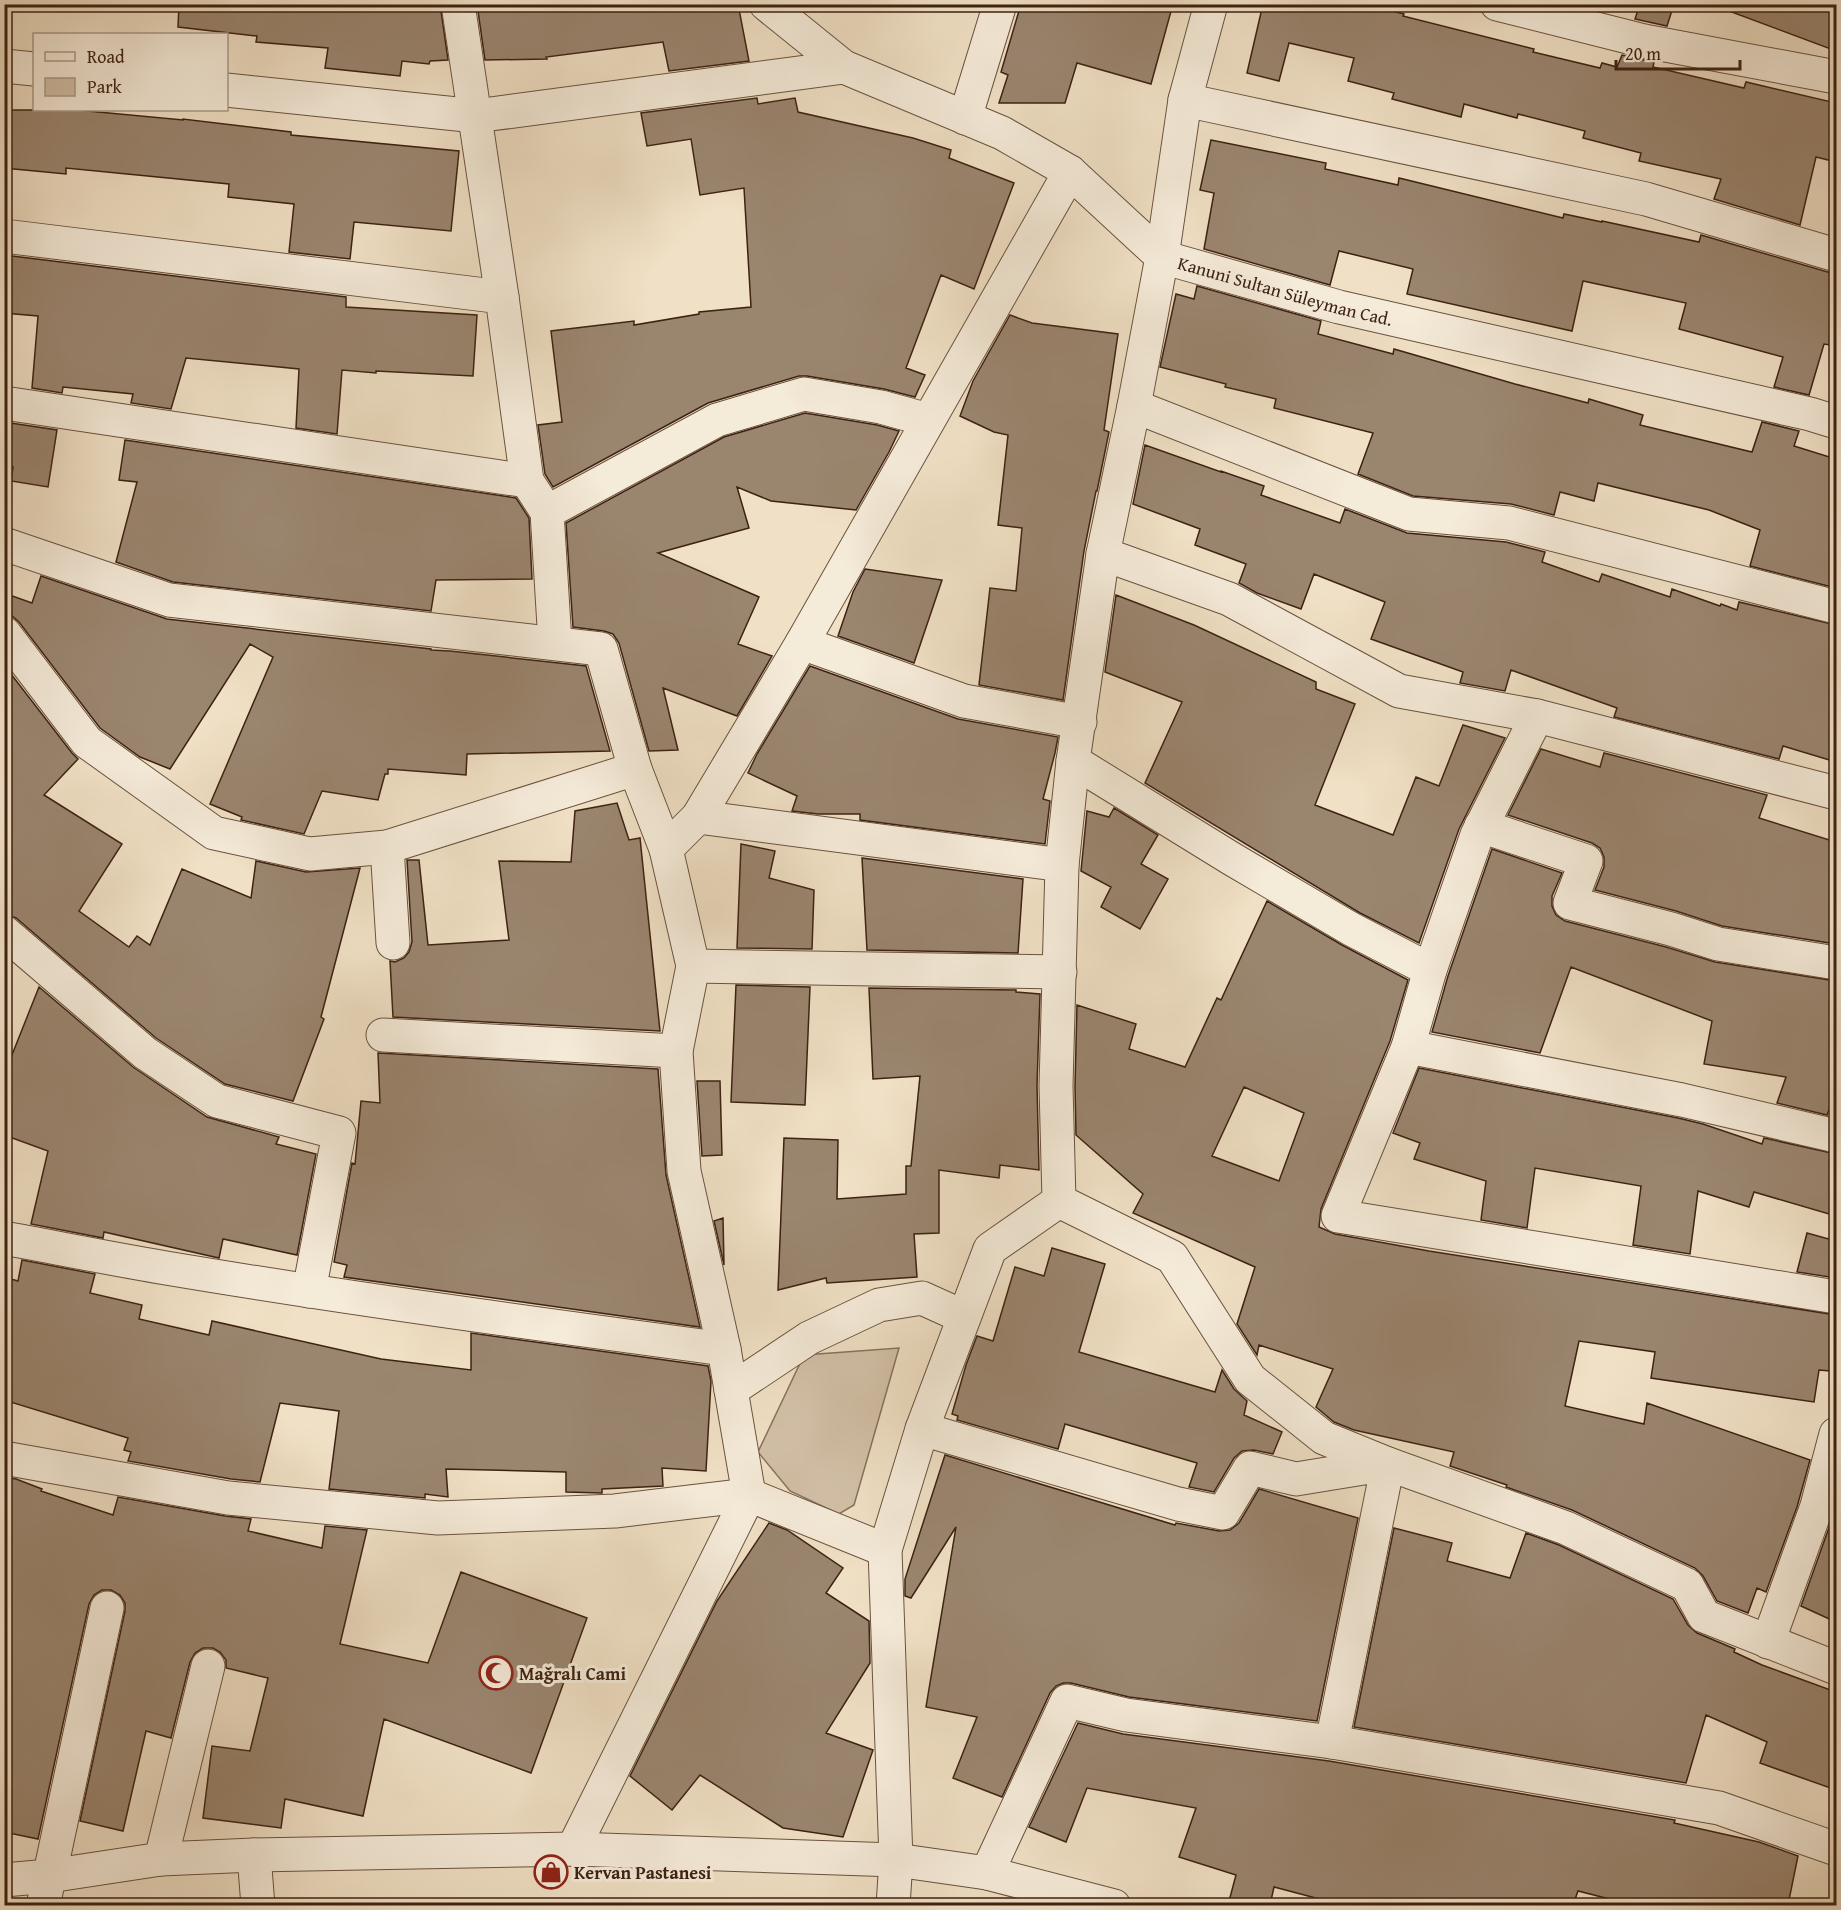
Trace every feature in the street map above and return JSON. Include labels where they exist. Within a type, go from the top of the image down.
[{"type":"street","points":[[458,4],[527,481],[547,512],[555,643]]},
{"type":"street","name":"Kanuni Sultan Süleyman Cad.","points":[[766,4],[844,67],[1002,133],[1070,172],[1162,257],[1339,307],[1799,411],[1836,422]]},
{"type":"street","points":[[965,118],[1000,4]]},
{"type":"street","points":[[1059,1201],[1056,1086],[1062,865],[1073,761],[1103,554],[1162,257],[1185,100],[1211,4]]},
{"type":"street","points":[[1497,4],[1644,41],[1836,77]]},
{"type":"street","points":[[4,66],[33,69]]},
{"type":"street","points":[[228,90],[476,116],[844,67]]},
{"type":"street","points":[[1185,100],[1646,199],[1836,255]]},
{"type":"street","points":[[666,849],[698,817],[802,643],[1070,172]]},
{"type":"street","points":[[4,236],[502,297]]},
{"type":"street","points":[[547,512],[717,420],[804,394],[881,407],[928,420]]},
{"type":"street","points":[[4,403],[527,481]]},
{"type":"street","points":[[1134,406],[1409,514],[1509,523],[1836,607]]},
{"type":"street","points":[[4,544],[169,600],[601,649],[634,769],[666,849],[693,966],[676,1051],[684,1172],[724,1348],[749,1495],[573,1849]]},
{"type":"street","points":[[1103,554],[1229,599],[1399,691],[1537,716],[1836,793]]},
{"type":"street","points":[[4,633],[87,742],[214,832],[310,854],[387,847],[634,769]]},
{"type":"street","points":[[802,643],[964,701],[1080,722]]},
{"type":"street","points":[[1537,716],[1481,826],[1430,970],[1408,1047],[1338,1216],[1836,1297]]},
{"type":"street","points":[[1073,761],[1232,860],[1351,929],[1430,970]]},
{"type":"street","points":[[698,817],[1062,865]]},
{"type":"street","points":[[1481,826],[1586,861],[1569,903],[1671,929],[1718,944],[1836,963]]},
{"type":"street","points":[[387,847],[393,943]]},
{"type":"street","points":[[4,932],[145,1053],[217,1101],[339,1133],[309,1291]]},
{"type":"street","points":[[693,966],[1060,972]]},
{"type":"street","points":[[383,1035],[676,1051]]},
{"type":"street","points":[[1408,1047],[1682,1100],[1836,1136]]},
{"type":"street","points":[[893,1905],[896,1860],[885,1550],[922,1429],[990,1249],[1059,1201]]},
{"type":"street","points":[[1059,1201],[1172,1257],[1250,1378],[1324,1438],[1388,1464],[1566,1528],[1687,1585],[1704,1616],[1836,1668]]},
{"type":"street","points":[[4,1238],[163,1268],[309,1291],[484,1317],[724,1348]]},
{"type":"street","points":[[731,1390],[809,1338],[879,1305],[922,1298],[964,1317]]},
{"type":"street","points":[[922,1429],[1178,1504],[1223,1513],[1250,1468],[1296,1479],[1388,1464]]},
{"type":"street","points":[[1768,1642],[1827,1509],[1836,1434]]},
{"type":"street","points":[[4,1458],[228,1498],[438,1518],[615,1511],[749,1495],[885,1550]]},
{"type":"street","points":[[1332,1742],[1388,1464]]},
{"type":"street","points":[[46,1891],[107,1608]]},
{"type":"street","points":[[161,1859],[208,1666]]},
{"type":"street","points":[[987,1873],[1067,1701],[1126,1715],[1332,1742],[1719,1808],[1836,1849]]},
{"type":"street","points":[[4,1880],[46,1891],[161,1859],[573,1849],[896,1860],[987,1873],[1114,1905]]},
{"type":"street","points":[[254,1855],[258,1905]]},
{"type":"green space","points":[[899,1348],[854,1505],[839,1514],[790,1491],[758,1452],[804,1355]]},
{"type":"building","points":[[179,4],[440,4],[448,60],[430,61],[429,64],[402,61],[400,76],[325,68],[328,48],[256,42],[257,36],[178,27]]},
{"type":"building","points":[[477,4],[738,4],[749,61],[669,71],[663,42],[546,57],[547,59],[485,60]]},
{"type":"building","points":[[1021,4],[1173,4],[1151,84],[1077,63],[1065,103],[999,103],[1008,75],[1001,72]]},
{"type":"building","points":[[1263,4],[1365,4],[1404,14],[1403,16],[1534,49],[1533,52],[1600,68],[1602,63],[1617,67],[1622,55],[1654,62],[1653,67],[1744,88],[1746,82],[1836,103],[1836,162],[1816,157],[1800,225],[1714,199],[1721,179],[1639,161],[1641,153],[1583,138],[1585,131],[1518,114],[1517,118],[1464,104],[1461,117],[1392,99],[1394,93],[1348,81],[1354,58],[1289,43],[1279,81],[1247,73]]},
{"type":"building","points":[[1640,4],[1674,4],[1667,26],[1635,19]]},
{"type":"building","points":[[1722,4],[1836,4],[1836,51],[1721,8]]},
{"type":"building","points":[[757,98],[758,104],[795,98],[798,112],[913,138],[951,150],[949,158],[1014,183],[974,289],[941,275],[906,368],[925,375],[915,397],[884,389],[799,376],[708,403],[553,487],[545,474],[538,425],[562,422],[551,331],[634,321],[634,325],[699,314],[699,312],[751,307],[744,188],[700,195],[691,139],[647,146],[641,113]]},
{"type":"building","points":[[4,110],[88,111],[183,119],[291,132],[291,135],[459,151],[451,231],[354,222],[350,259],[289,252],[294,204],[228,197],[229,184],[66,168],[66,174],[4,168]]},
{"type":"building","points":[[1211,140],[1326,163],[1325,169],[1398,185],[1399,178],[1563,218],[1564,214],[1699,242],[1701,235],[1836,273],[1836,322],[1830,345],[1824,344],[1809,395],[1774,387],[1783,357],[1679,329],[1686,303],[1583,281],[1572,331],[1407,294],[1413,269],[1339,251],[1330,285],[1204,249],[1214,193],[1200,190]]},
{"type":"building","points":[[4,255],[346,297],[346,307],[477,315],[473,376],[342,370],[337,434],[296,428],[299,369],[186,358],[171,409],[131,403],[133,394],[63,387],[62,393],[32,388],[38,316],[4,313]]},
{"type":"building","points":[[1197,286],[1321,321],[1318,334],[1393,354],[1394,349],[1588,403],[1589,399],[1643,415],[1640,425],[1752,452],[1762,422],[1799,431],[1794,446],[1836,459],[1836,588],[1750,566],[1760,530],[1709,510],[1598,483],[1594,501],[1560,492],[1554,515],[1511,504],[1413,496],[1358,474],[1373,433],[1274,408],[1276,399],[1225,387],[1226,384],[1160,367],[1176,294],[1194,299]]},
{"type":"building","points":[[1010,315],[1032,323],[1118,334],[1104,430],[1109,432],[1084,551],[1063,700],[979,685],[990,588],[1016,591],[1022,528],[998,525],[1008,435],[994,432],[960,416],[973,381]]},
{"type":"building","points":[[805,413],[899,431],[856,510],[771,501],[737,487],[749,528],[658,553],[759,597],[738,644],[772,656],[737,716],[663,688],[678,750],[649,751],[619,643],[613,634],[573,627],[566,523],[724,437]]},
{"type":"building","points":[[4,422],[57,430],[48,487],[11,481],[13,467],[4,466]]},
{"type":"building","points":[[125,440],[516,498],[529,518],[532,579],[436,580],[431,611],[173,582],[116,562],[137,482],[119,480]]},
{"type":"building","points":[[1145,445],[1264,486],[1261,495],[1340,523],[1345,509],[1407,533],[1506,542],[1545,552],[1542,562],[1599,582],[1602,574],[1670,597],[1672,589],[1737,610],[1739,602],[1836,625],[1836,762],[1783,746],[1779,759],[1614,717],[1617,708],[1511,670],[1505,691],[1460,683],[1463,672],[1371,639],[1385,602],[1314,574],[1301,609],[1257,593],[1239,583],[1246,564],[1195,545],[1200,529],[1133,504]]},
{"type":"building","points":[[865,569],[942,580],[914,663],[838,636],[853,592]]},
{"type":"building","points":[[41,576],[167,619],[586,666],[610,751],[467,754],[466,775],[388,769],[378,800],[322,791],[304,834],[241,820],[242,817],[210,804],[273,657],[250,644],[170,769],[140,757],[100,728],[19,622],[12,616],[4,615],[4,593],[32,603]]},
{"type":"building","points":[[1116,595],[1194,625],[1316,682],[1316,689],[1355,704],[1315,805],[1393,835],[1416,777],[1439,786],[1463,725],[1505,738],[1459,829],[1419,943],[1360,913],[1145,783],[1182,702],[1105,672]]},
{"type":"building","points":[[4,665],[78,759],[44,795],[122,844],[79,911],[129,947],[137,936],[150,945],[182,869],[251,898],[256,861],[306,872],[360,868],[321,1017],[324,1019],[293,1101],[225,1084],[156,1038],[16,918],[4,914]]},
{"type":"building","points":[[810,666],[958,719],[1058,737],[1043,799],[1050,801],[1045,844],[860,820],[860,814],[818,814],[792,811],[797,796],[748,773]]},
{"type":"building","points":[[1541,749],[1600,767],[1604,753],[1767,795],[1759,818],[1836,842],[1836,944],[1722,926],[1676,911],[1595,890],[1604,867],[1604,857],[1600,848],[1592,843],[1508,815]]},
{"type":"building","points":[[617,803],[629,840],[640,838],[660,1031],[393,1017],[390,961],[395,962],[404,958],[412,942],[407,860],[419,860],[428,945],[509,940],[499,861],[571,862],[575,811]]},
{"type":"building","points":[[1114,808],[1158,835],[1141,864],[1168,879],[1140,929],[1101,907],[1111,887],[1081,871],[1087,811],[1109,817]]},
{"type":"building","points":[[741,844],[775,851],[769,878],[814,890],[812,949],[737,948]]},
{"type":"building","points":[[1492,849],[1562,873],[1552,896],[1552,906],[1556,915],[1565,921],[1715,962],[1836,981],[1836,1089],[1827,1115],[1777,1103],[1786,1077],[1704,1064],[1712,1021],[1571,967],[1540,1053],[1432,1032],[1448,976]]},
{"type":"building","points":[[862,858],[1023,879],[1018,953],[867,950]]},
{"type":"building","points":[[1267,901],[1408,980],[1390,1041],[1321,1209],[1319,1227],[1335,1234],[1429,1251],[1836,1315],[1830,1371],[1819,1370],[1814,1402],[1651,1378],[1655,1352],[1579,1341],[1565,1406],[1644,1424],[1647,1403],[1810,1460],[1797,1507],[1766,1592],[1757,1588],[1748,1613],[1717,1601],[1703,1576],[1695,1568],[1572,1510],[1450,1466],[1454,1452],[1354,1430],[1334,1422],[1316,1407],[1333,1369],[1259,1345],[1257,1355],[1237,1324],[1255,1267],[1133,1213],[1143,1194],[1076,1135],[1077,1005],[1136,1024],[1129,1049],[1185,1067],[1217,998],[1221,1000]],"holes":[[[1244,1087],[1304,1113],[1279,1181],[1212,1156]]]},
{"type":"building","points":[[736,985],[810,987],[805,1105],[731,1102]]},
{"type":"building","points":[[39,987],[133,1067],[207,1117],[279,1137],[276,1144],[316,1154],[297,1255],[223,1239],[219,1258],[104,1232],[103,1238],[31,1224],[48,1151],[4,1135],[4,1075]]},
{"type":"building","points":[[869,988],[1016,990],[1016,992],[1040,994],[1037,1085],[1039,1170],[1000,1165],[999,1178],[939,1170],[939,1233],[914,1234],[917,1277],[827,1283],[826,1278],[778,1290],[784,1138],[838,1140],[837,1199],[906,1194],[906,1166],[911,1166],[920,1076],[873,1079]]},
{"type":"building","points":[[378,1053],[658,1069],[666,1175],[700,1327],[344,1277],[347,1265],[334,1262],[352,1163],[355,1164],[361,1101],[380,1103]]},
{"type":"building","points":[[1419,1068],[1678,1118],[1762,1144],[1764,1138],[1836,1154],[1836,1216],[1754,1192],[1749,1207],[1698,1191],[1690,1254],[1633,1245],[1641,1186],[1535,1168],[1527,1228],[1481,1220],[1486,1181],[1414,1159],[1420,1143],[1393,1133]]},
{"type":"building","points":[[697,1081],[720,1081],[722,1155],[702,1156]]},
{"type":"building","points":[[723,1218],[724,1265],[714,1221]]},
{"type":"building","points":[[1807,1233],[1836,1241],[1836,1278],[1797,1272]]},
{"type":"building","points":[[1052,1248],[1105,1264],[1079,1352],[1215,1392],[1222,1370],[1234,1389],[1247,1401],[1244,1415],[1282,1432],[1273,1454],[1254,1450],[1242,1451],[1234,1458],[1214,1492],[1189,1487],[1197,1463],[1065,1424],[1058,1449],[957,1420],[958,1416],[952,1414],[966,1365],[977,1336],[993,1341],[1015,1267],[1044,1276]]},
{"type":"building","points":[[22,1260],[95,1274],[90,1293],[142,1305],[139,1319],[209,1335],[212,1321],[381,1359],[471,1370],[471,1333],[708,1366],[711,1381],[706,1471],[662,1468],[663,1486],[602,1489],[602,1493],[566,1492],[566,1472],[446,1469],[448,1497],[425,1494],[425,1498],[329,1489],[339,1411],[280,1403],[260,1482],[128,1461],[131,1452],[124,1450],[128,1438],[4,1400],[4,1277],[18,1281]]},
{"type":"building","points":[[945,1455],[1175,1525],[1176,1523],[1219,1531],[1230,1530],[1239,1523],[1259,1489],[1358,1518],[1317,1721],[1129,1697],[1063,1683],[1056,1686],[1050,1693],[1002,1797],[953,1778],[977,1717],[926,1707],[956,1527],[911,1598],[905,1596],[905,1579]]},
{"type":"building","points":[[4,1477],[16,1479],[42,1489],[41,1491],[113,1515],[118,1497],[251,1519],[248,1531],[322,1548],[325,1526],[367,1530],[340,1644],[428,1663],[461,1572],[587,1618],[531,1773],[384,1719],[363,1816],[285,1799],[281,1828],[203,1818],[212,1746],[250,1751],[268,1678],[226,1668],[226,1660],[220,1652],[213,1648],[203,1648],[195,1653],[190,1662],[171,1738],[146,1731],[123,1831],[80,1821],[125,1611],[125,1603],[120,1595],[111,1590],[102,1590],[94,1595],[89,1604],[38,1839],[4,1832]]},
{"type":"building","points":[[1831,1522],[1836,1524],[1836,1622],[1801,1606]]},
{"type":"building","points":[[769,1523],[787,1530],[843,1568],[826,1593],[869,1621],[870,1663],[826,1733],[873,1750],[843,1837],[783,1828],[700,1775],[672,1810],[630,1776],[717,1601]]},
{"type":"building","points":[[1394,1528],[1452,1543],[1447,1561],[1510,1578],[1526,1533],[1559,1545],[1673,1599],[1688,1625],[1697,1633],[1735,1649],[1734,1652],[1762,1665],[1836,1692],[1836,1790],[1760,1763],[1767,1742],[1706,1715],[1686,1783],[1354,1727]]},
{"type":"building","points":[[1078,1723],[1123,1734],[1329,1761],[1675,1820],[1674,1823],[1759,1842],[1798,1856],[1788,1905],[1633,1905],[1578,1891],[1573,1905],[1342,1905],[1274,1887],[1270,1905],[1228,1905],[1236,1875],[1179,1857],[1196,1808],[1087,1788],[1066,1842],[1029,1827]]},
{"type":"place","name":"Mağralı Cami","points":[[496,1673]]},
{"type":"place","name":"Kervan Pastanesi","points":[[551,1872]]}]
